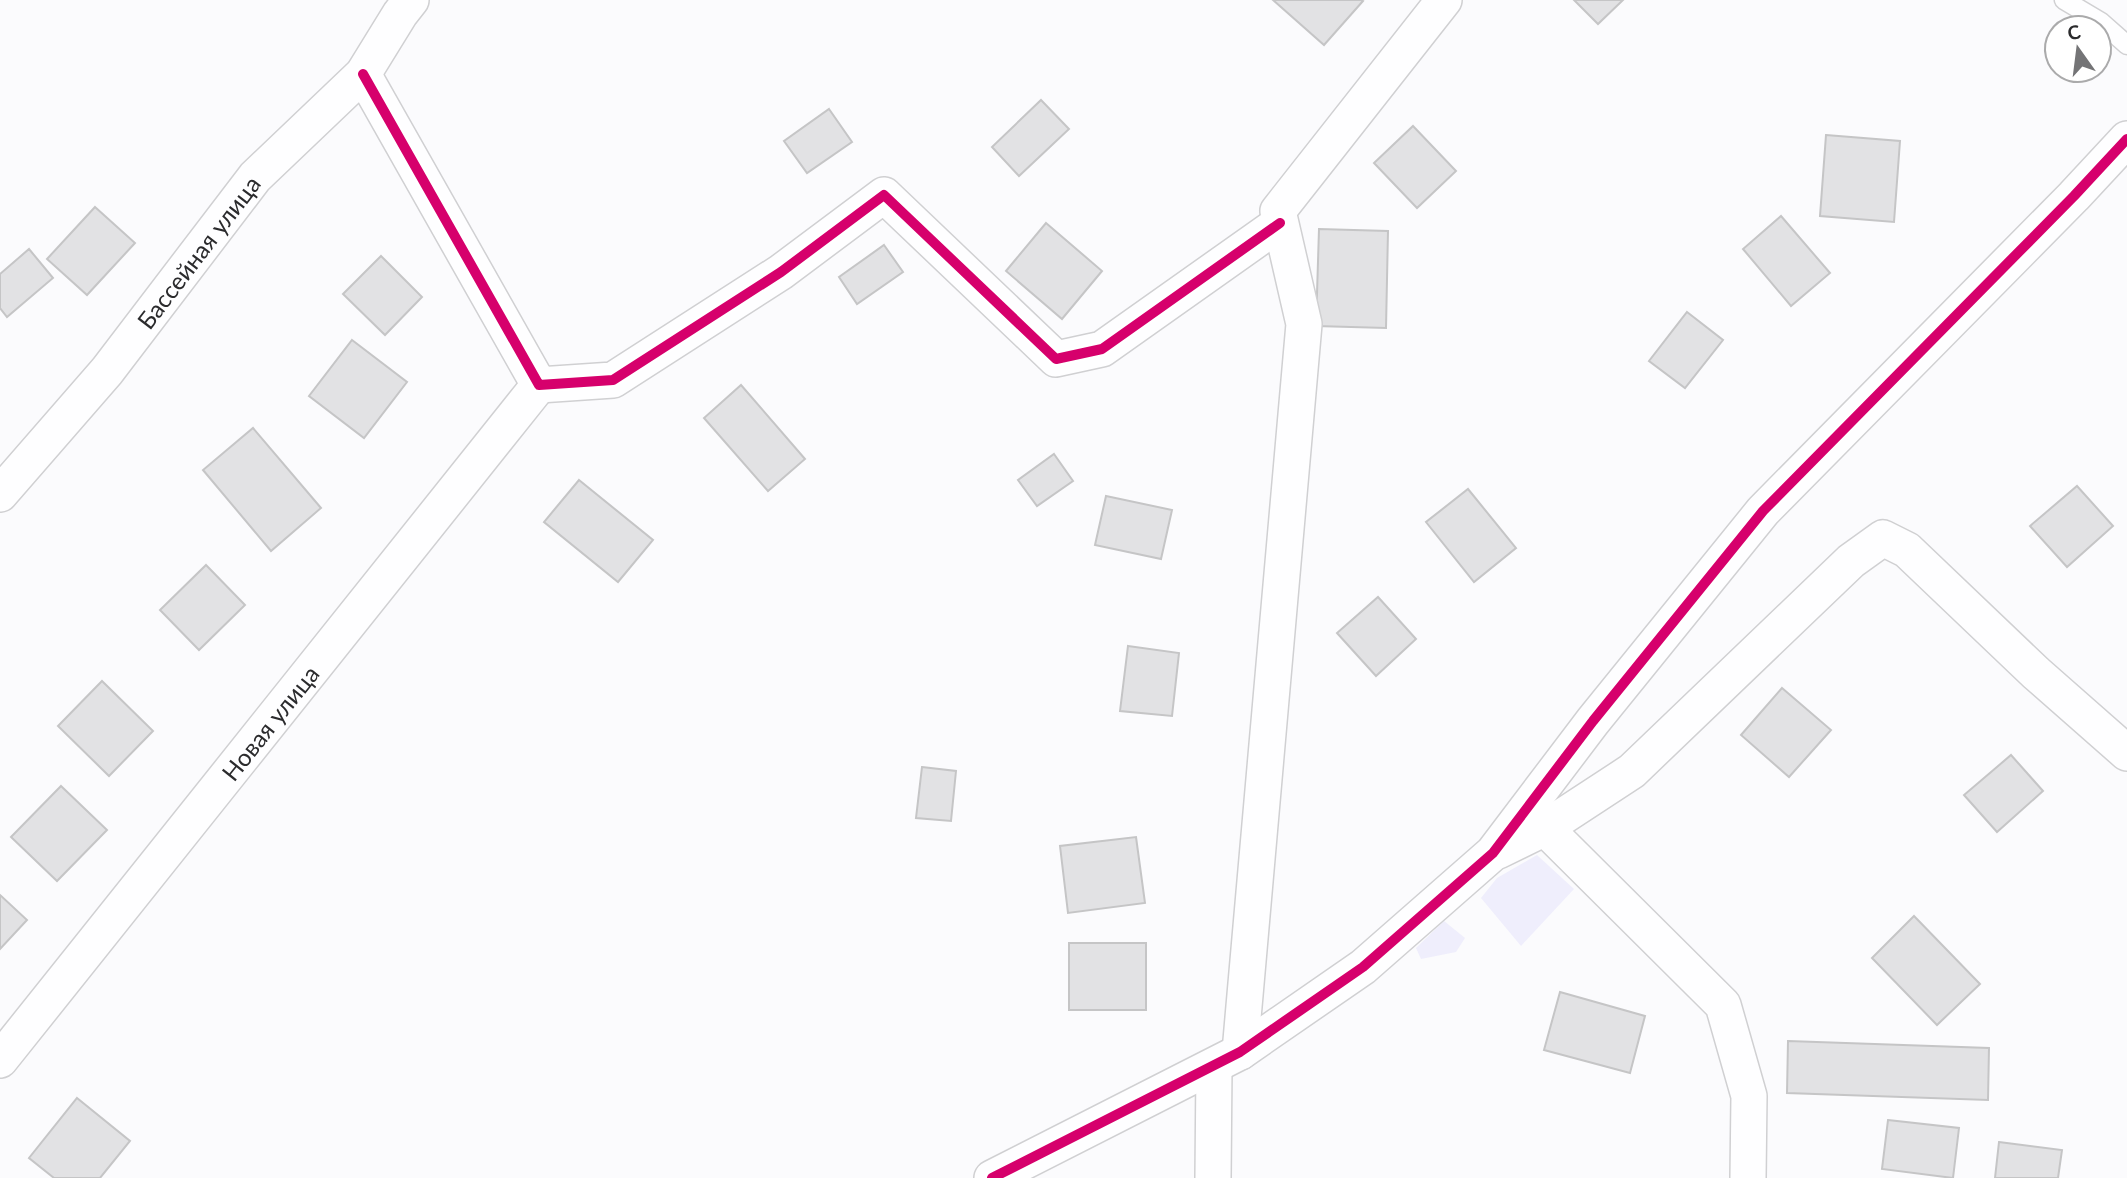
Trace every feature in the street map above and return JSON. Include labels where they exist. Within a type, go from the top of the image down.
[{"type":"street","points":[[1213,1178],[1304,324],[1278,211],[1444,0]]},
{"type":"street","name":"Бассейная улица","points":[[0,494],[107,372],[255,177],[363,74],[400,5]]},
{"type":"street","points":[[363,74],[540,385],[613,380],[781,272],[884,195],[1056,359],[1102,349],[1280,223]]},
{"type":"street","points":[[992,1178],[1227,1060],[1363,967],[1493,853],[1593,721],[1763,511],[2127,139]]},
{"type":"street","name":"Новая улица","points":[[0,1060],[540,385]]},
{"type":"street","points":[[1493,853],[1545,828],[1632,771],[1851,561],[1883,538],[1907,550],[2036,673],[2127,753]]},
{"type":"street","points":[[1545,828],[1723,1005],[1749,1096],[1748,1178]]},
{"type":"lane","points":[[2064,0],[2101,22],[2127,46]]},
{"type":"shaded area","points":[[1537,855],[1574,889],[1521,946],[1481,898],[1497,878]]},
{"type":"shaded area","points":[[1444,921],[1465,938],[1456,952],[1421,959],[1416,948]]},
{"type":"building","points":[[1273,0],[1361,0],[1363,1],[1324,45]]},
{"type":"building","points":[[1574,0],[1623,0],[1598,24]]},
{"type":"building","points":[[1041,100],[1069,129],[1019,176],[992,147]]},
{"type":"building","points":[[829,109],[852,142],[807,173],[784,141]]},
{"type":"building","points":[[1413,126],[1456,171],[1417,208],[1374,163]]},
{"type":"building","points":[[1826,135],[1900,141],[1894,222],[1820,216]]},
{"type":"building","points":[[95,207],[135,243],[87,295],[47,259]]},
{"type":"building","points":[[1781,216],[1830,273],[1791,306],[1743,249]]},
{"type":"building","points":[[1046,223],[1102,271],[1062,319],[1006,271]]},
{"type":"building","points":[[1319,229],[1388,231],[1386,328],[1316,326]]},
{"type":"building","points":[[884,245],[903,272],[857,304],[839,277]]},
{"type":"building","points":[[29,249],[53,278],[7,317],[0,308],[0,274]]},
{"type":"building","points":[[381,256],[422,297],[385,335],[343,294]]},
{"type":"building","points":[[1687,312],[1723,340],[1685,388],[1649,361]]},
{"type":"building","points":[[352,340],[407,382],[364,438],[309,396]]},
{"type":"building","points":[[741,385],[805,459],[768,491],[704,418]]},
{"type":"building","points":[[253,428],[321,508],[271,551],[203,470]]},
{"type":"building","points":[[1054,454],[1073,481],[1037,506],[1018,480]]},
{"type":"building","points":[[579,480],[653,540],[618,582],[544,522]]},
{"type":"building","points":[[2077,486],[2113,526],[2067,567],[2030,526]]},
{"type":"building","points":[[1468,489],[1516,548],[1474,582],[1426,522]]},
{"type":"building","points":[[1106,496],[1172,510],[1161,559],[1095,545]]},
{"type":"building","points":[[206,565],[245,605],[199,650],[160,610]]},
{"type":"building","points":[[1378,597],[1416,639],[1376,676],[1337,633]]},
{"type":"building","points":[[1128,646],[1179,653],[1172,716],[1120,711]]},
{"type":"building","points":[[102,681],[153,731],[109,776],[58,726]]},
{"type":"building","points":[[1782,688],[1831,730],[1789,777],[1741,735]]},
{"type":"building","points":[[2011,755],[2043,791],[1997,832],[1964,795]]},
{"type":"building","points":[[922,767],[956,771],[951,821],[916,818]]},
{"type":"building","points":[[61,786],[107,830],[57,881],[11,837]]},
{"type":"building","points":[[1136,837],[1145,903],[1068,913],[1060,846]]},
{"type":"building","points":[[0,895],[27,920],[0,949]]},
{"type":"building","points":[[1914,916],[1980,984],[1937,1025],[1872,958]]},
{"type":"building","points":[[1069,943],[1146,943],[1146,1010],[1069,1010]]},
{"type":"building","points":[[1560,992],[1645,1016],[1630,1073],[1544,1050]]},
{"type":"building","points":[[1788,1041],[1989,1048],[1988,1100],[1787,1093]]},
{"type":"building","points":[[77,1098],[130,1141],[100,1178],[54,1178],[29,1158]]},
{"type":"building","points":[[1888,1120],[1959,1128],[1953,1178],[1882,1169]]},
{"type":"building","points":[[1999,1142],[2062,1150],[2058,1178],[1995,1178]]},
{"type":"cycle path","points":[[363,74],[539,385],[613,380],[781,272],[884,195],[1056,359],[1102,349],[1280,223]]},
{"type":"cycle path","points":[[992,1178],[1240,1052],[1363,967],[1493,853],[1593,721],[1763,511],[2127,139]]}]
